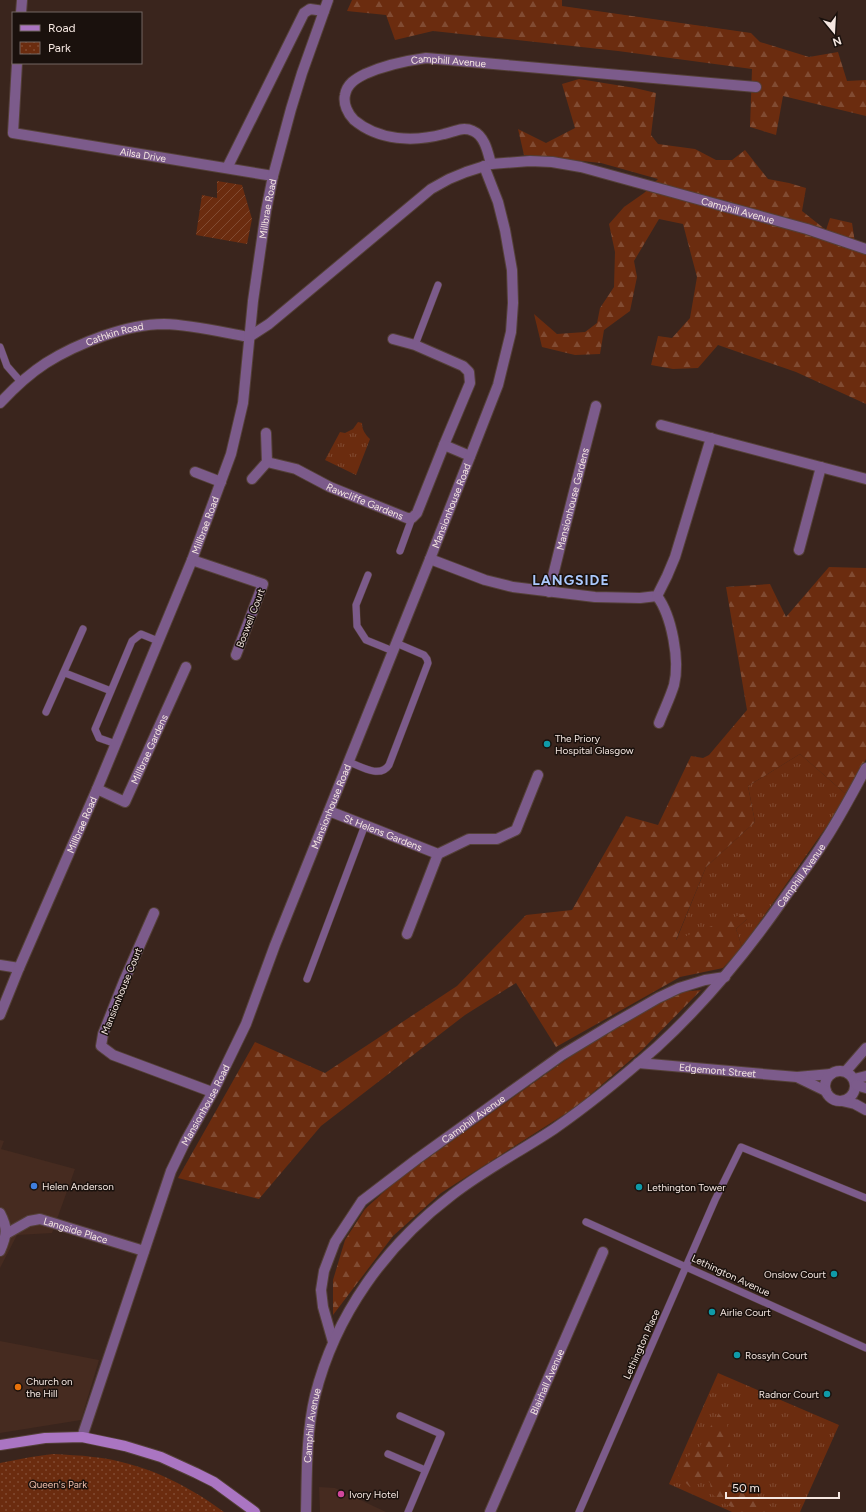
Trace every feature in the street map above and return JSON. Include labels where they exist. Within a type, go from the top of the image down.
[{"type":"main road","points":[[0,1445],[45,1438],[82,1437],[125,1446],[161,1457],[214,1482],[255,1512]]},
{"type":"street","points":[[21,12],[22,0]]},
{"type":"street","name":"Millbrae Road","points":[[0,1015],[116,744],[192,560],[231,454],[243,403],[258,256],[273,176],[311,43],[328,0]]},
{"type":"street","points":[[227,168],[304,13],[310,9],[324,11]]},
{"type":"street","name":"Camphill Avenue","points":[[488,165],[484,141],[478,133],[472,130],[461,129],[432,137],[407,139],[390,137],[373,131],[352,118],[348,112],[344,98],[346,89],[351,83],[377,68],[395,62],[426,58],[756,87]]},
{"type":"street","name":"Ailsa Drive","points":[[18,64],[13,133],[273,176]]},
{"type":"street","name":"Camphill Avenue","points":[[249,337],[270,324],[431,189],[466,172],[488,165],[530,161],[552,162],[581,167],[807,229],[866,249]]},
{"type":"street","name":"Mansionhouse Road","points":[[82,1437],[171,1171],[246,1024],[275,945],[498,385],[512,324],[512,270],[498,202],[488,165]]},
{"type":"street","name":"Cathkin Road","points":[[0,403],[21,382],[46,363],[70,350],[106,335],[127,329],[162,324],[187,326],[249,337]]},
{"type":"street","name":"Rawcliffe Gardens","points":[[267,462],[296,469],[330,487],[407,518],[412,518],[417,513],[470,383],[469,372],[463,366],[414,345],[393,339]]},
{"type":"street","name":"Mansionhouse Gardens","points":[[549,592],[568,511],[581,468],[596,406]]},
{"type":"street","points":[[661,425],[866,479]]},
{"type":"street","points":[[252,479],[267,462],[266,433]]},
{"type":"street","points":[[657,596],[668,576],[675,557],[711,438]]},
{"type":"street","points":[[444,445],[470,456]]},
{"type":"street","points":[[799,550],[821,467]]},
{"type":"street","points":[[195,472],[221,482]]},
{"type":"street","points":[[430,559],[485,580],[513,587],[549,592],[621,598],[657,596]]},
{"type":"street","name":"Boswell Court","points":[[192,560],[263,584],[236,655]]},
{"type":"street","points":[[657,596],[666,611],[671,626],[676,674],[670,698],[659,723]]},
{"type":"street","name":"Millbrae Gardens","points":[[97,789],[125,802],[186,667]]},
{"type":"street","name":"Camphill Avenue","points":[[306,1512],[308,1446],[311,1416],[324,1367],[333,1342],[353,1304],[371,1277],[401,1240],[426,1216],[454,1194],[560,1125],[603,1093],[688,1017],[751,946],[825,841],[866,768]]},
{"type":"street","points":[[406,934],[438,854],[469,839],[497,839],[516,830],[538,775]]},
{"type":"street","name":"St Helens Gardens","points":[[329,811],[438,854]]},
{"type":"street","name":"Mansionhouse Court","points":[[154,913],[124,981],[103,1034],[101,1046],[113,1055],[212,1092]]},
{"type":"street","points":[[0,965],[19,968]]},
{"type":"street","name":"Camphill Avenue","points":[[333,1342],[322,1307],[324,1271],[335,1242],[362,1201],[417,1159],[562,1055],[658,998],[679,988],[705,980],[725,977]]},
{"type":"street","points":[[846,1071],[866,1048]]},
{"type":"street","name":"Edgemont Street","points":[[638,1063],[797,1078],[831,1074]]},
{"type":"street","points":[[859,1084],[846,1071],[836,1071],[831,1074],[826,1079],[825,1084],[826,1091],[832,1099],[855,1104],[866,1110]]},
{"type":"street","points":[[842,1101],[849,1099],[853,1095],[859,1084],[866,1076]]},
{"type":"street","name":"Edgemont Street","points":[[797,1078],[826,1091]]},
{"type":"street","points":[[0,1213],[3,1219],[6,1234],[0,1250]]},
{"type":"street","name":"Langside Place","points":[[6,1234],[29,1221],[40,1219],[144,1251]]},
{"type":"street","name":"Blairhall Avenue","points":[[490,1512],[603,1252]]},
{"type":"lane","points":[[414,345],[438,285]]},
{"type":"lane","points":[[0,347],[7,366],[21,382]]},
{"type":"lane","points":[[400,551],[412,518]]},
{"type":"lane","points":[[348,762],[377,772],[385,770],[389,765],[428,663],[424,656],[366,640],[357,626],[356,605],[368,575]]},
{"type":"lane","points":[[46,712],[65,673],[83,629]]},
{"type":"lane","points":[[116,744],[99,738],[95,729],[132,641],[141,634],[158,642]]},
{"type":"lane","points":[[65,673],[111,691]]},
{"type":"lane","points":[[307,979],[365,825]]},
{"type":"lane","name":"Lethington Place","points":[[579,1512],[686,1266],[722,1185],[741,1147],[866,1198]]},
{"type":"lane","name":"Lethington Avenue","points":[[586,1222],[866,1348]]},
{"type":"lane","points":[[400,1416],[441,1434],[408,1512]]},
{"type":"lane","points":[[388,1454],[425,1470]]},
{"type":"shaded area","points":[[0,1140],[4,1141],[1,1149],[75,1169],[52,1233],[17,1235],[0,1268]]},
{"type":"shaded area","points":[[0,1341],[99,1360],[81,1420],[0,1433]]},
{"type":"shaded area","name":"Ivory Hotel","points":[[319,1487],[335,1488],[386,1512],[320,1512]]},
{"type":"green space","points":[[352,0],[562,0],[562,6],[751,33],[760,42],[809,57],[838,52],[847,81],[866,80],[866,116],[783,96],[776,135],[750,127],[752,69],[618,51],[433,31],[395,40],[386,15],[347,11]]},
{"type":"green space","points":[[579,79],[656,93],[651,135],[658,144],[695,149],[716,160],[732,160],[745,150],[768,179],[806,188],[802,211],[826,230],[830,218],[852,223],[856,249],[866,254],[866,404],[796,372],[718,345],[698,368],[673,369],[651,365],[658,336],[672,338],[690,318],[697,277],[683,224],[659,219],[634,261],[637,277],[630,311],[604,330],[600,354],[575,355],[542,347],[534,314],[557,334],[585,332],[597,323],[600,308],[614,287],[615,252],[609,224],[624,207],[644,193],[658,179],[601,163],[524,155],[518,129],[546,143],[575,128],[562,84]]},
{"type":"green space","points":[[217,181],[242,185],[252,219],[247,244],[196,235],[202,195],[217,198]]},
{"type":"green space","points":[[358,422],[362,423],[364,432],[370,439],[356,475],[325,460],[340,432],[345,433],[353,429]]},
{"type":"green space","points":[[829,567],[866,568],[866,759],[848,796],[800,754],[748,786],[755,822],[706,867],[676,940],[745,913],[747,919],[736,929],[742,947],[723,968],[680,977],[556,1047],[516,983],[465,1015],[321,1126],[259,1199],[178,1178],[255,1042],[325,1073],[457,986],[526,915],[572,910],[626,816],[658,825],[691,756],[703,758],[709,755],[747,710],[726,587],[770,584],[786,617]]},
{"type":"green space","points":[[800,754],[848,796],[742,947],[736,929],[747,919],[676,941],[706,867],[755,822],[748,786]]},
{"type":"green space","points":[[701,990],[641,1051],[576,1107],[441,1193],[393,1236],[333,1315],[333,1280],[345,1240],[365,1209],[397,1180],[570,1057],[632,1018],[680,992]]},
{"type":"green space","points":[[718,1373],[839,1425],[800,1512],[732,1512],[669,1484]]},
{"type":"green space","points":[[718,1413],[727,1423],[731,1452],[724,1474],[732,1487],[752,1491],[775,1510],[774,1512],[741,1512],[722,1502],[712,1494],[710,1483],[703,1476],[692,1489],[678,1475],[678,1464],[699,1448]]},
{"type":"green space","name":"Queen's Park","points":[[53,1454],[111,1460],[145,1469],[178,1483],[224,1512],[0,1512],[0,1463]]},
{"type":"place","name":"The Priory Hospital Glasgow","points":[[547,744]]},
{"type":"place","name":"Helen Anderson","points":[[34,1186]]},
{"type":"place","name":"Lethington Tower","points":[[639,1187]]},
{"type":"place","name":"Onslow Court","points":[[834,1274]]},
{"type":"place","name":"Airlie Court","points":[[712,1312]]},
{"type":"place","name":"Rossyln Court","points":[[737,1355]]},
{"type":"place","name":"Church on the Hill","points":[[18,1387]]},
{"type":"place","name":"Radnor Court","points":[[827,1394]]},
{"type":"place","name":"Ivory Hotel","points":[[341,1494]]},
{"type":"district","name":"LANGSIDE","points":[[571,580]]}]
